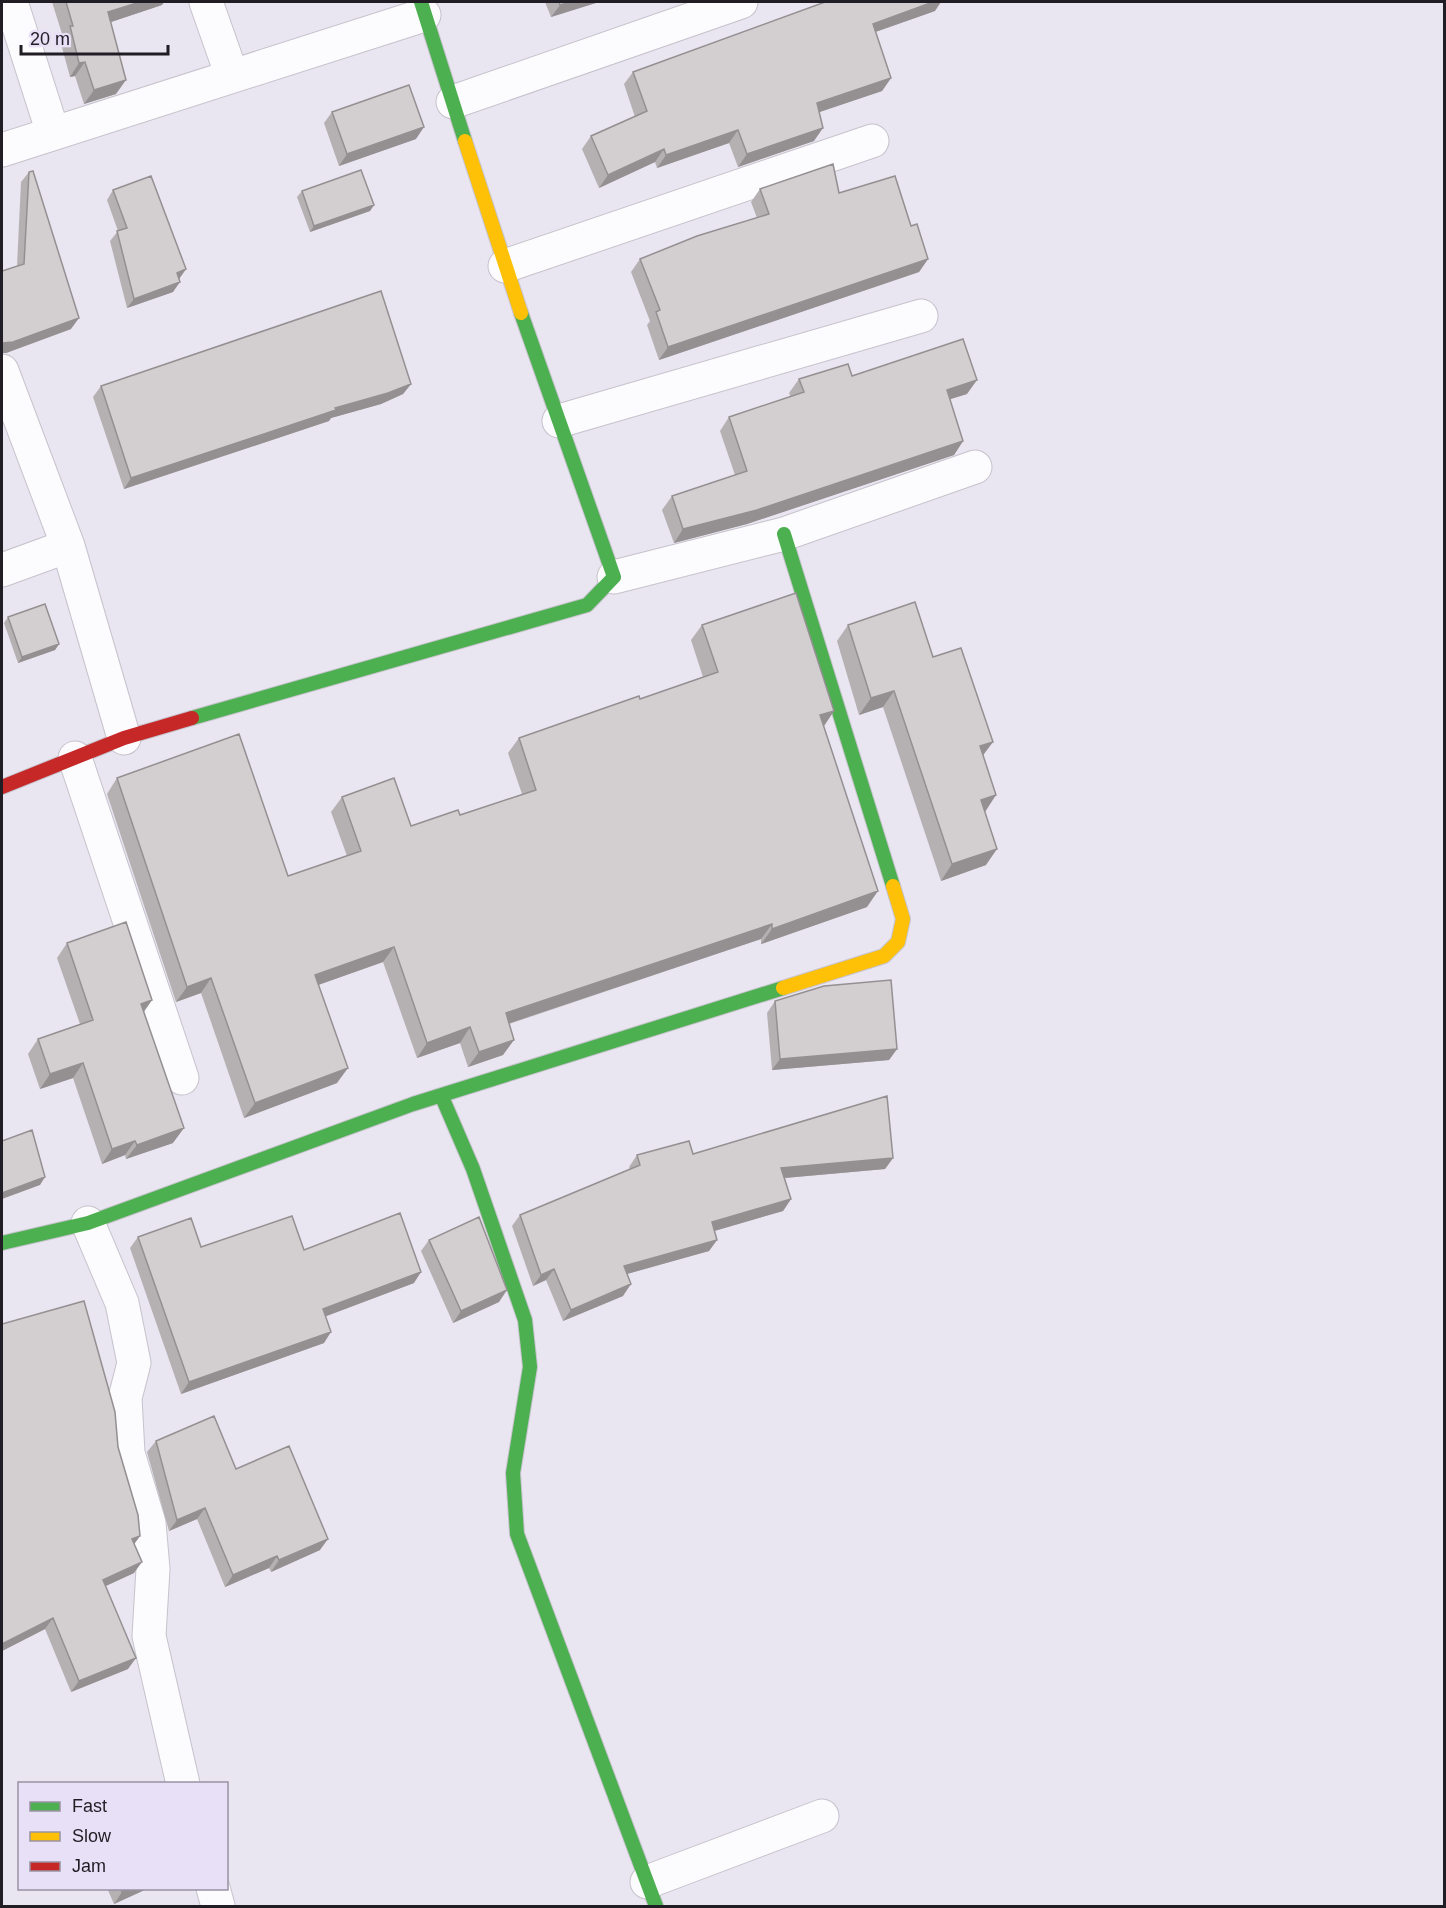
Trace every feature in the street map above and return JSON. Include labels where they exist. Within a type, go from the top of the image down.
[{"type":"street","points":[[11,2],[53,133]]},
{"type":"street","points":[[206,2],[232,76]]},
{"type":"street","points":[[453,102],[741,2]]},
{"type":"street","points":[[2,150],[232,76],[422,8],[505,266],[614,577]]},
{"type":"street","points":[[505,266],[872,141]]},
{"type":"street","points":[[559,421],[921,316]]},
{"type":"street","points":[[4,383],[68,546],[124,738]]},
{"type":"street","points":[[2,787],[124,738],[587,605],[614,577],[784,534],[975,467]]},
{"type":"street","points":[[2,1243],[88,1223],[413,1104],[442,1097],[884,956],[898,942],[903,919],[784,534]]},
{"type":"street","points":[[2,570],[68,546]]},
{"type":"street","points":[[75,758],[182,1078]]},
{"type":"street","points":[[442,1097],[473,1169],[525,1320],[530,1367],[513,1473],[517,1534],[652,1894],[822,1816]]},
{"type":"street","points":[[88,1223],[122,1303],[134,1363],[125,1398],[128,1453],[149,1523],[153,1569],[149,1636],[183,1782]]},
{"type":"street","points":[[214,1890],[219,1906]]},
{"type":"building","points":[[66,2],[140,2],[108,12],[126,80],[94,90],[85,62],[79,63],[70,26],[73,26]]},
{"type":"building","points":[[825,2],[933,2],[873,24],[891,78],[817,103],[823,128],[747,154],[738,130],[666,155],[664,149],[608,175],[591,136],[647,111],[633,72]]},
{"type":"building","points":[[409,85],[424,127],[347,154],[332,112]]},
{"type":"building","points":[[833,164],[839,193],[895,176],[911,226],[917,224],[928,259],[668,347],[656,312],[660,310],[640,259],[697,236],[769,214],[760,189]]},
{"type":"building","points":[[361,170],[374,205],[314,226],[302,191]]},
{"type":"building","points":[[33,171],[79,318],[2,344],[2,271],[24,264],[29,172]]},
{"type":"building","points":[[151,176],[186,269],[177,273],[180,282],[134,299],[117,231],[127,228],[113,190]]},
{"type":"building","points":[[381,291],[411,384],[131,478],[101,386]]},
{"type":"building","points":[[963,339],[977,380],[947,390],[963,441],[757,510],[683,529],[672,496],[747,471],[729,417],[804,392],[799,379],[848,364],[852,376]]},
{"type":"building","points":[[796,593],[834,711],[820,715],[878,891],[772,929],[772,924],[506,1013],[514,1040],[479,1052],[470,1027],[427,1043],[394,947],[315,975],[348,1068],[255,1103],[211,978],[187,987],[117,778],[239,734],[288,876],[361,851],[342,797],[394,778],[411,826],[458,810],[460,815],[536,790],[519,738],[639,696],[640,699],[718,672],[702,625]]},
{"type":"building","points":[[915,602],[933,657],[961,648],[993,742],[980,746],[996,795],[981,800],[997,849],[952,864],[894,691],[871,698],[848,625]]},
{"type":"building","points":[[45,604],[59,644],[22,657],[8,617]]},
{"type":"building","points":[[126,922],[152,1000],[141,1004],[184,1128],[137,1145],[135,1141],[112,1149],[83,1063],[50,1074],[38,1039],[93,1020],[67,943]]},
{"type":"building","points":[[891,980],[897,1049],[780,1059],[775,1001],[824,986]]},
{"type":"building","points":[[887,1096],[893,1158],[781,1168],[791,1199],[712,1222],[717,1240],[624,1266],[631,1284],[571,1310],[554,1269],[541,1275],[520,1215],[640,1165],[637,1155],[689,1141],[693,1154]]},
{"type":"building","points":[[32,1130],[45,1177],[2,1193],[2,1141]]},
{"type":"building","points":[[400,1213],[421,1272],[323,1309],[331,1332],[189,1382],[138,1237],[191,1218],[201,1247],[292,1216],[304,1250]]},
{"type":"building","points":[[479,1217],[507,1290],[461,1311],[429,1240]]},
{"type":"building","points":[[84,1301],[115,1412],[118,1447],[138,1515],[140,1536],[132,1539],[142,1562],[103,1580],[136,1658],[79,1681],[53,1618],[2,1644],[2,1324]]},
{"type":"building","points":[[214,1416],[236,1469],[289,1446],[328,1539],[279,1560],[277,1556],[233,1575],[205,1508],[177,1520],[156,1441]]},
{"type":"traffic: fast","points":[[421,2],[465,141]]},
{"type":"traffic: fast","points":[[192,718],[587,605],[614,577],[521,313]]},
{"type":"traffic: fast","points":[[784,534],[893,886]]},
{"type":"traffic: fast","points":[[2,1243],[88,1223],[413,1104],[783,988]]},
{"type":"traffic: fast","points":[[442,1097],[473,1169],[525,1320],[530,1367],[513,1473],[517,1534],[656,1906]]},
{"type":"traffic: slow","points":[[465,141],[521,313]]},
{"type":"traffic: slow","points":[[783,988],[884,956],[898,942],[903,919],[893,886]]},
{"type":"traffic: jam","points":[[2,787],[124,738],[192,718]]}]
